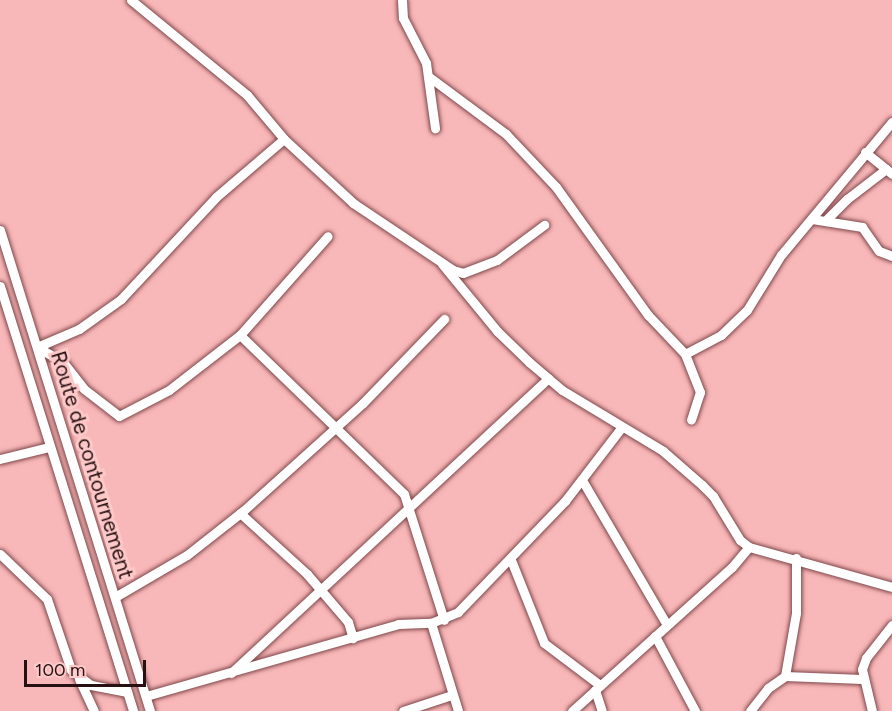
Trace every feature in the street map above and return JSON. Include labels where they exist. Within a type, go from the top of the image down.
[{"type":"street","points":[[131,0],[166,32],[247,95],[284,139],[353,203],[442,264],[463,273],[479,268],[497,260],[543,225]]},
{"type":"street","points":[[402,0],[403,18],[428,76],[435,128]]},
{"type":"street","points":[[428,76],[506,134],[556,187],[648,315],[685,354],[700,392],[691,420]]},
{"type":"street","points":[[685,354],[721,335],[747,310],[766,275],[892,122]]},
{"type":"street","points":[[37,347],[79,329],[121,299],[216,197],[284,139]]},
{"type":"street","points":[[826,220],[847,199],[889,171],[865,152]]},
{"type":"street","points":[[812,219],[862,227],[879,251],[892,256]]},
{"type":"street","name":"Route de contournement","points":[[0,230],[150,711]]},
{"type":"street","points":[[37,347],[63,362],[84,389],[119,416],[169,390],[240,335],[328,236]]},
{"type":"street","points":[[442,264],[497,331],[548,378],[621,428],[663,451],[702,485],[713,496],[740,540],[749,547],[796,558],[892,587]]},
{"type":"street","points":[[0,286],[133,711]]},
{"type":"street","points":[[115,597],[187,555],[240,513],[334,429],[444,319]]},
{"type":"street","points":[[240,335],[334,429],[404,494],[410,506],[444,620]]},
{"type":"street","points":[[229,674],[258,644],[320,592],[548,378]]},
{"type":"street","points":[[146,696],[398,624],[431,623],[444,620],[458,612],[511,560],[582,480],[621,428]]},
{"type":"street","points":[[0,459],[50,447]]},
{"type":"street","points":[[582,480],[667,625]]},
{"type":"street","points":[[240,513],[264,537],[280,546],[348,622],[353,638]]},
{"type":"street","points":[[572,711],[732,567],[749,547]]},
{"type":"street","points":[[0,554],[47,599],[58,625],[64,658],[79,679],[94,711]]},
{"type":"street","points":[[785,676],[796,613],[796,558]]},
{"type":"street","points":[[511,560],[544,643],[598,688],[602,711]]},
{"type":"street","points":[[431,623],[458,711]]},
{"type":"street","points":[[872,711],[862,679],[866,658],[892,625]]},
{"type":"street","points":[[655,636],[695,711]]},
{"type":"street","points":[[750,711],[768,688],[785,676],[862,679]]},
{"type":"street","points":[[79,679],[127,692]]},
{"type":"street","points":[[403,711],[452,695]]}]
